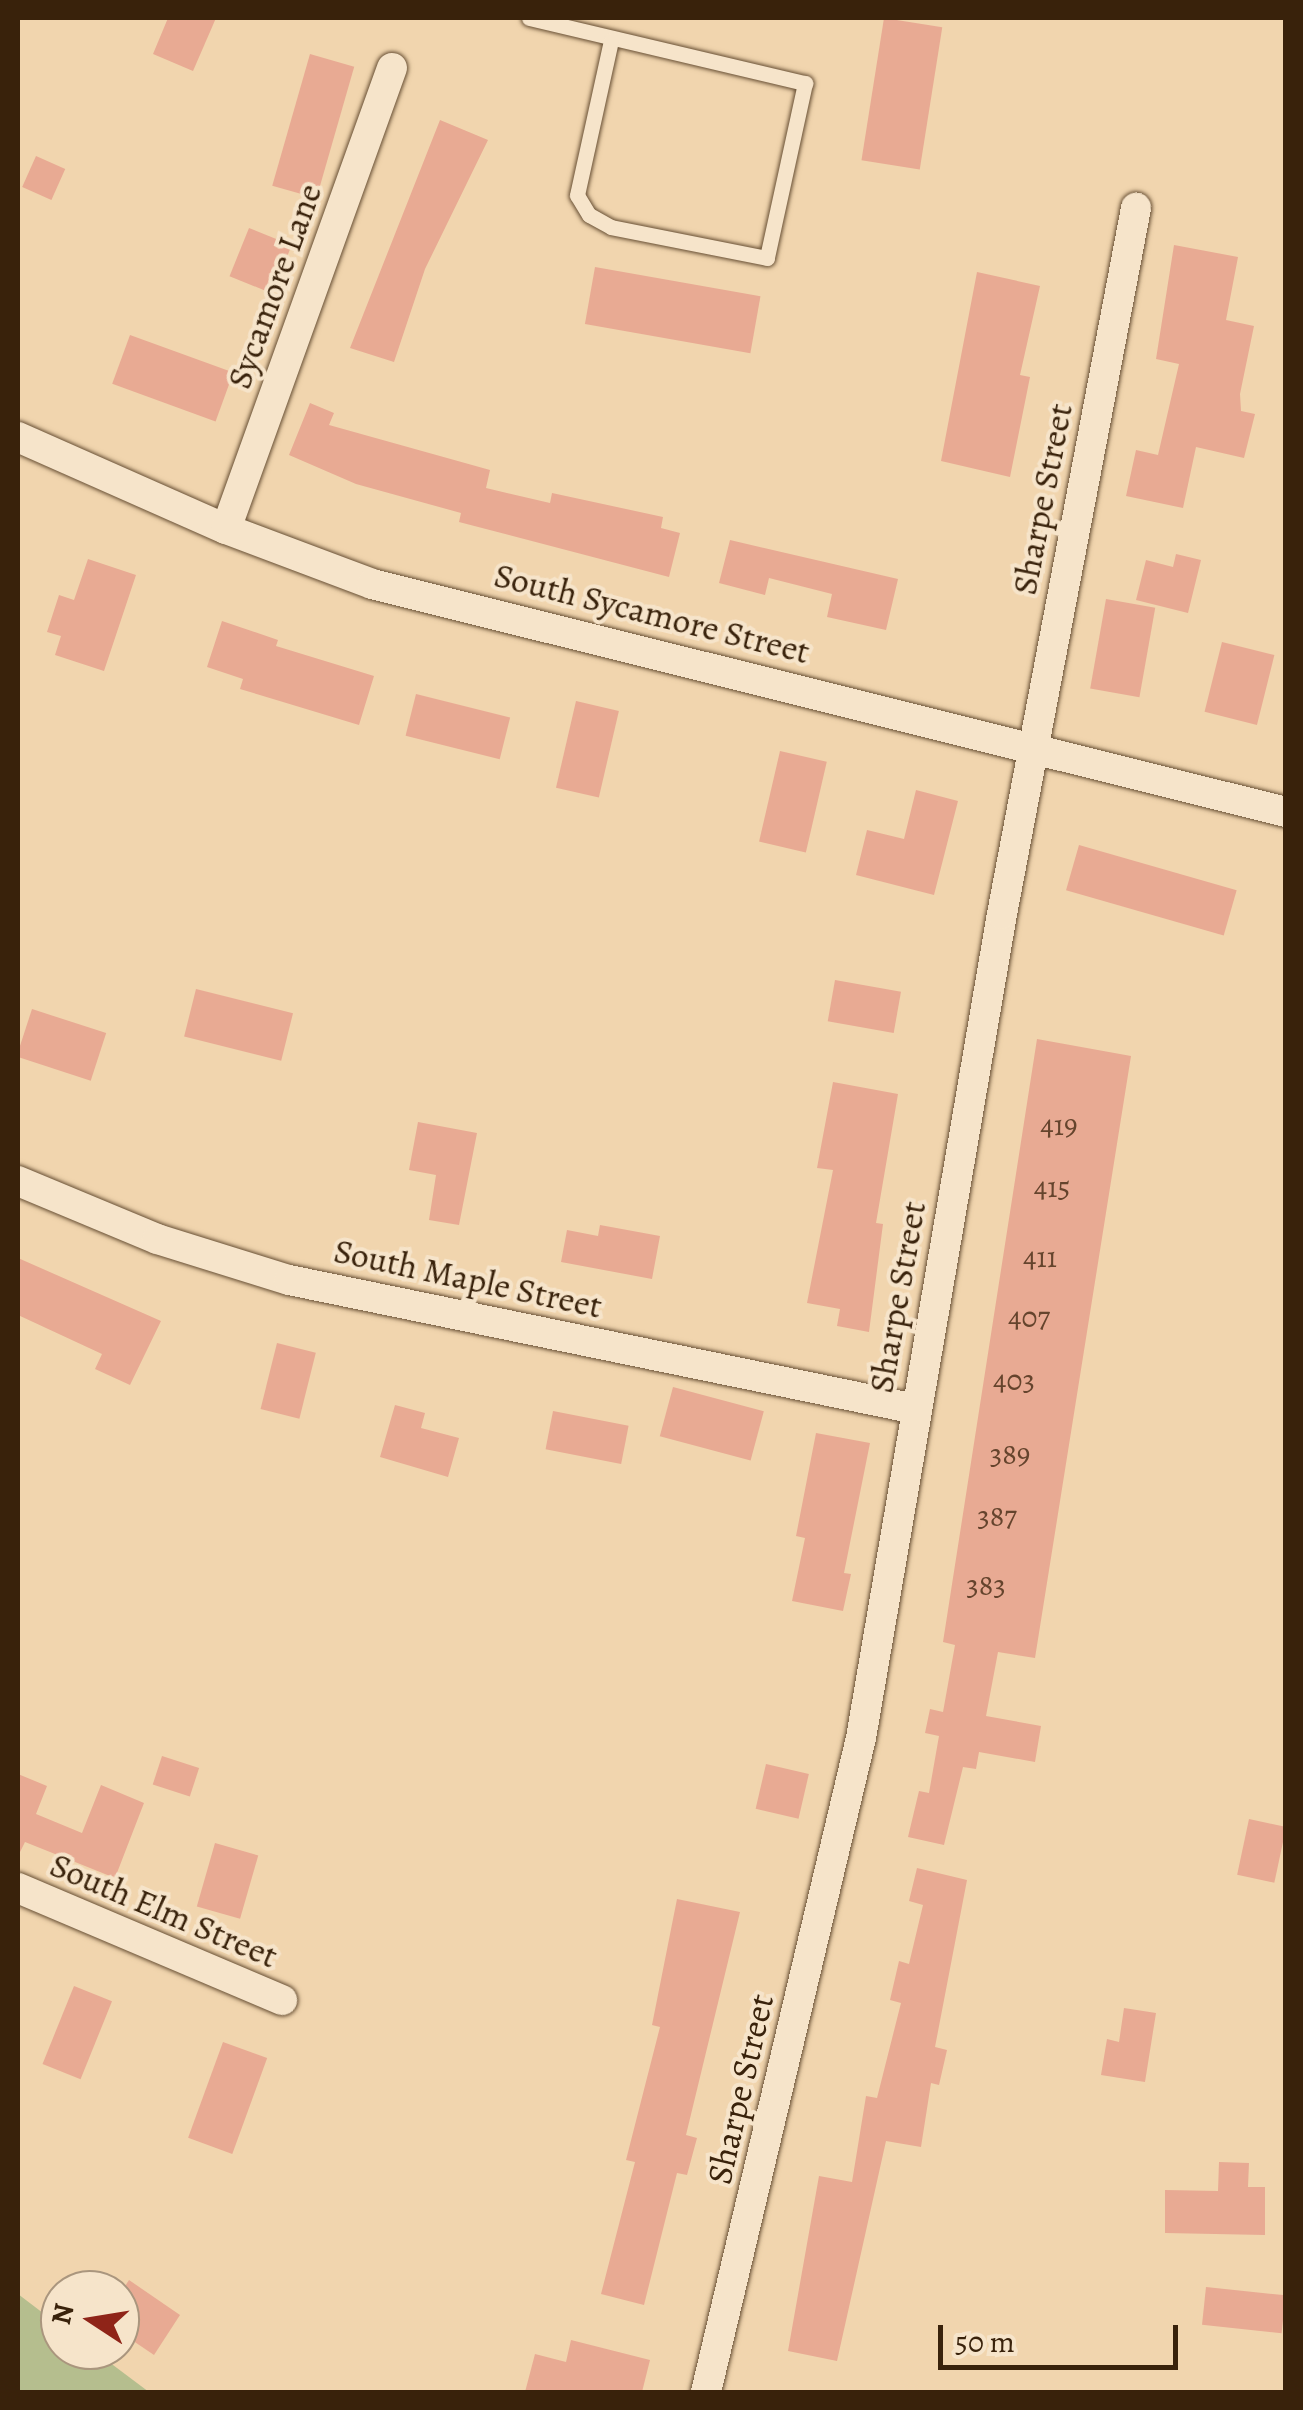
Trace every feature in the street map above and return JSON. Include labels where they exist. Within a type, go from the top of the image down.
[{"type":"street","name":"Sycamore Lane","points":[[226,529],[392,68]]},
{"type":"street","name":"Sharpe Street","points":[[706,2392],[853,1776],[1034,747],[1136,208]]},
{"type":"street","name":"South Sycamore Street","points":[[18,436],[226,529],[372,584],[1286,812]]},
{"type":"street","name":"South Maple Street","points":[[18,1181],[157,1239],[289,1280],[916,1408]]},
{"type":"street","name":"South Elm Street","points":[[18,1888],[282,2000]]},
{"type":"lane","points":[[529,18],[611,41],[804,83],[768,258],[611,227],[589,215],[577,195],[611,41]]},
{"type":"green space","points":[[18,2294],[40,2311],[40,2370],[120,2370],[149,2392],[18,2392]]},
{"type":"building","points":[[168,18],[216,18],[193,71],[153,54]]},
{"type":"building","points":[[884,18],[942,27],[920,169],[861,160]]},
{"type":"building","points":[[310,54],[354,67],[316,198],[272,186]]},
{"type":"building","points":[[440,120],[488,140],[425,269],[394,362],[350,348]]},
{"type":"building","points":[[36,156],[65,169],[51,200],[22,187]]},
{"type":"building","points":[[249,228],[292,245],[272,293],[230,276]]},
{"type":"building","points":[[1174,245],[1238,257],[1226,320],[1254,326],[1240,394],[1241,411],[1255,414],[1244,458],[1196,447],[1183,508],[1126,496],[1136,450],[1158,455],[1179,364],[1156,359]]},
{"type":"building","points":[[595,267],[760,296],[750,353],[585,324]]},
{"type":"building","points":[[977,272],[1040,286],[1020,375],[1030,377],[1010,477],[941,461]]},
{"type":"building","points":[[130,335],[233,373],[216,421],[112,384]]},
{"type":"building","points":[[310,403],[334,413],[329,425],[490,470],[486,488],[550,503],[552,493],[663,517],[661,528],[680,533],[669,577],[459,522],[461,513],[356,484],[289,455]]},
{"type":"building","points":[[730,540],[898,579],[886,630],[827,617],[832,594],[769,578],[765,595],[719,583]]},
{"type":"building","points":[[1176,554],[1201,560],[1188,613],[1136,600],[1146,560],[1173,567]]},
{"type":"building","points":[[88,559],[136,575],[104,671],[55,655],[61,636],[47,632],[59,595],[74,600]]},
{"type":"building","points":[[1106,599],[1155,608],[1139,697],[1090,689]]},
{"type":"building","points":[[222,621],[278,640],[276,646],[374,676],[359,725],[240,689],[243,679],[207,667]]},
{"type":"building","points":[[1222,642],[1274,655],[1257,725],[1205,712]]},
{"type":"building","points":[[416,694],[510,717],[500,759],[406,736]]},
{"type":"building","points":[[576,701],[619,711],[599,798],[556,788]]},
{"type":"building","points":[[780,751],[827,762],[806,852],[759,842]]},
{"type":"building","points":[[916,790],[958,801],[934,895],[856,875],[867,830],[904,839]]},
{"type":"building","points":[[1079,845],[1237,890],[1224,935],[1066,890]]},
{"type":"building","points":[[835,980],[901,992],[894,1033],[828,1021]]},
{"type":"building","points":[[196,989],[293,1013],[281,1061],[184,1037]]},
{"type":"building","points":[[32,1009],[106,1033],[91,1081],[18,1057]]},
{"type":"building","points":[[1037,1039],[1131,1056],[1035,1658],[998,1652],[986,1716],[1041,1726],[1035,1762],[979,1752],[976,1769],[963,1767],[944,1845],[908,1837],[919,1791],[929,1793],[939,1736],[925,1733],[930,1709],[943,1712],[955,1645],[943,1642]]},
{"type":"building","points":[[833,1082],[898,1094],[876,1223],[883,1224],[869,1332],[837,1326],[840,1309],[807,1303],[833,1170],[817,1168]]},
{"type":"building","points":[[418,1122],[477,1133],[459,1225],[429,1220],[436,1175],[409,1170]]},
{"type":"building","points":[[600,1225],[660,1236],[652,1279],[561,1262],[567,1230],[598,1236]]},
{"type":"building","points":[[18,1258],[161,1321],[130,1385],[95,1369],[102,1354],[18,1315]]},
{"type":"building","points":[[277,1343],[316,1353],[299,1419],[261,1409]]},
{"type":"building","points":[[673,1387],[764,1411],[751,1461],[660,1436]]},
{"type":"building","points":[[395,1405],[425,1413],[421,1428],[459,1438],[448,1477],[380,1457]]},
{"type":"building","points":[[553,1411],[629,1426],[621,1464],[546,1449]]},
{"type":"building","points":[[816,1433],[870,1443],[844,1573],[851,1574],[843,1611],[792,1601],[805,1538],[796,1536]]},
{"type":"building","points":[[162,1756],[199,1768],[190,1797],[153,1785]]},
{"type":"building","points":[[766,1764],[809,1774],[799,1819],[756,1809]]},
{"type":"building","points":[[18,1774],[47,1786],[36,1814],[82,1833],[101,1785],[144,1803],[115,1878],[25,1842],[18,1856]]},
{"type":"building","points":[[1249,1819],[1286,1827],[1274,1883],[1237,1875]]},
{"type":"building","points":[[215,1843],[258,1855],[240,1919],[197,1906]]},
{"type":"building","points":[[917,1868],[967,1880],[935,2047],[947,2050],[939,2085],[931,2083],[921,2147],[886,2141],[837,2361],[788,2351],[819,2176],[852,2182],[866,2096],[877,2098],[901,2003],[890,2000],[899,1961],[909,1964],[923,1905],[909,1901]]},
{"type":"building","points":[[677,1899],[740,1912],[686,2135],[697,2138],[687,2175],[677,2173],[644,2305],[601,2294],[635,2162],[626,2160],[660,2027],[652,2025]]},
{"type":"building","points":[[74,1986],[112,2001],[81,2079],[43,2064]]},
{"type":"building","points":[[1124,2008],[1156,2013],[1145,2082],[1101,2075],[1107,2039],[1119,2042]]},
{"type":"building","points":[[223,2042],[267,2058],[232,2154],[188,2138]]},
{"type":"building","points":[[1219,2162],[1249,2163],[1248,2187],[1265,2187],[1265,2235],[1165,2233],[1165,2190],[1218,2191]]},
{"type":"building","points":[[1206,2287],[1286,2295],[1282,2333],[1202,2325]]},
{"type":"building","points":[[140,2288],[180,2315],[154,2355],[140,2346]]},
{"type":"building","points":[[571,2340],[650,2360],[642,2392],[525,2392],[535,2354],[566,2362]]}]
